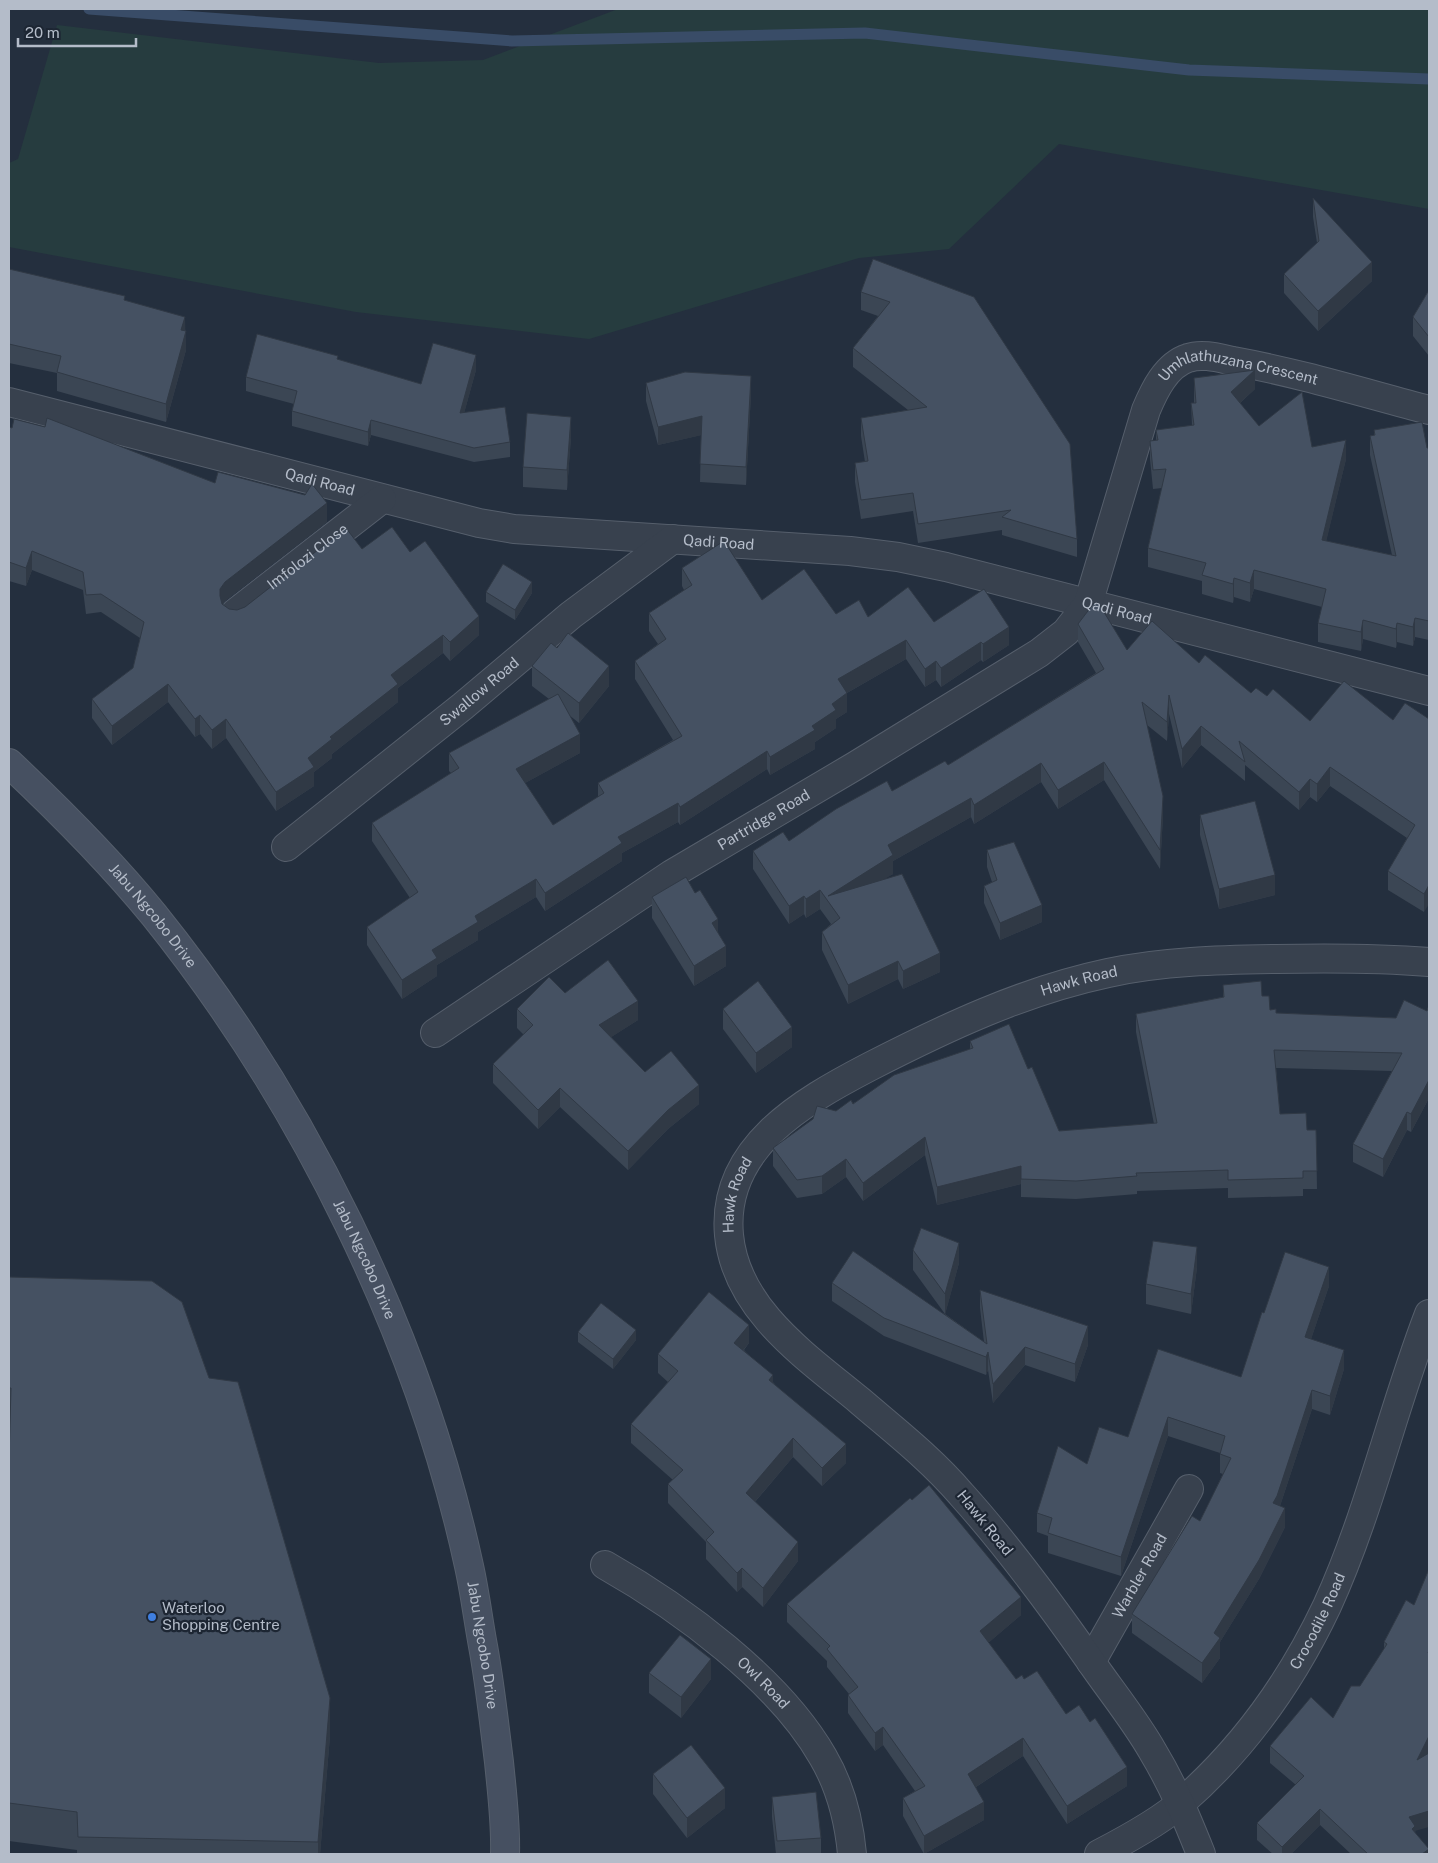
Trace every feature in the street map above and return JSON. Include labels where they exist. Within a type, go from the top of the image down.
[{"type":"main road","name":"Jabu Ngcobo Drive","points":[[9,763],[63,814],[159,923],[223,1010],[291,1114],[349,1225],[401,1344],[438,1451],[469,1566],[491,1690],[506,1828],[505,1854]]},
{"type":"street","name":"Umhlathuzana Crescent","points":[[1088,604],[1146,410],[1164,376],[1176,364],[1188,358],[1208,356],[1262,366],[1429,410]]},
{"type":"street","name":"Qadi Road","points":[[9,402],[382,499],[480,523],[514,529],[673,539],[898,557],[1429,692]]},
{"type":"street","name":"Imfolozi Close","points":[[235,612],[382,499]]},
{"type":"street","name":"Swallow Road","points":[[286,846],[463,706],[563,620],[673,539]]},
{"type":"street","name":"Partridge Road","points":[[436,1033],[672,874],[855,766],[1039,653],[1066,632],[1088,604]]},
{"type":"street","name":"Hawk Road","points":[[1201,1854],[1181,1803],[1152,1750],[1050,1603],[962,1495],[906,1440],[795,1348],[766,1317],[743,1285],[729,1237],[729,1211],[736,1184],[745,1161],[759,1143],[787,1116],[830,1089],[964,1021],[1021,998],[1109,973],[1163,964],[1327,958],[1429,962]]},
{"type":"street","name":"Crocodile Road","points":[[1099,1854],[1181,1803],[1265,1714],[1305,1649],[1327,1605],[1363,1511],[1429,1314]]},
{"type":"street","name":"Warbler Road","points":[[1091,1662],[1189,1490]]},
{"type":"street","name":"Owl Road","points":[[605,1565],[649,1590],[698,1626],[748,1670],[802,1726],[823,1757],[838,1791],[850,1828],[852,1854]]},
{"type":"green space","points":[[618,9],[1429,9],[1429,209],[1059,144],[949,249],[859,258],[589,339],[356,312],[9,247],[9,163],[18,159],[57,25],[379,63],[483,60]]},
{"type":"building","points":[[1313,198],[1372,262],[1318,311],[1284,274],[1319,241]]},
{"type":"building","points":[[873,259],[974,297],[1070,444],[1077,539],[1002,517],[1011,510],[918,524],[913,493],[861,500],[855,463],[868,461],[861,418],[927,407],[853,348],[890,302],[861,292]]},
{"type":"building","points":[[9,269],[125,296],[124,300],[185,317],[181,330],[186,331],[166,404],[57,372],[61,356],[9,344]]},
{"type":"building","points":[[1429,290],[1429,337],[1413,317]]},
{"type":"building","points":[[257,334],[338,356],[337,359],[421,384],[433,343],[476,355],[460,413],[505,407],[510,442],[474,448],[371,420],[368,432],[292,411],[297,391],[246,377]]},
{"type":"building","points":[[1255,370],[1231,392],[1259,426],[1302,392],[1312,447],[1346,440],[1322,540],[1396,556],[1370,436],[1375,435],[1374,430],[1422,422],[1427,448],[1429,448],[1429,621],[1415,618],[1413,627],[1397,623],[1396,629],[1363,620],[1361,632],[1318,623],[1326,589],[1254,570],[1250,583],[1234,578],[1233,584],[1202,575],[1206,563],[1148,548],[1166,469],[1153,470],[1150,441],[1158,440],[1156,430],[1194,425],[1191,403],[1196,403],[1194,378]]},
{"type":"building","points":[[685,372],[751,376],[746,467],[700,464],[702,416],[658,427],[646,383]]},
{"type":"building","points":[[527,413],[571,417],[567,470],[523,467]]},
{"type":"building","points":[[47,418],[215,483],[218,472],[305,495],[312,484],[327,503],[225,582],[220,589],[220,596],[222,604],[229,609],[237,610],[245,607],[346,528],[362,549],[392,527],[410,552],[425,541],[479,616],[450,642],[443,635],[391,675],[398,684],[330,737],[332,739],[308,758],[314,767],[276,792],[226,719],[212,730],[200,715],[195,719],[168,684],[112,726],[92,699],[133,668],[144,622],[101,594],[86,595],[83,572],[32,551],[26,568],[9,562],[9,427],[12,428],[14,419],[45,427]]},
{"type":"building","points":[[724,541],[762,600],[804,569],[836,614],[859,600],[868,617],[908,587],[934,622],[984,589],[1009,627],[983,644],[981,642],[941,668],[936,661],[925,669],[906,640],[838,679],[847,693],[832,704],[836,710],[812,726],[815,730],[770,757],[767,751],[680,807],[678,803],[618,837],[622,843],[545,893],[536,879],[475,916],[478,922],[432,950],[437,958],[402,980],[367,927],[418,892],[372,823],[459,768],[449,753],[558,694],[580,734],[516,769],[553,825],[604,793],[598,783],[682,736],[635,661],[666,639],[649,613],[692,585],[682,568]]},
{"type":"building","points":[[503,564],[532,582],[515,610],[486,592]]},
{"type":"building","points":[[1094,603],[1099,604],[1127,650],[1152,621],[1199,663],[1205,655],[1251,693],[1256,688],[1267,696],[1273,689],[1310,721],[1344,681],[1393,720],[1405,703],[1429,719],[1429,885],[1424,894],[1388,871],[1415,825],[1330,767],[1317,784],[1310,779],[1299,792],[1239,741],[1245,762],[1201,726],[1182,749],[1169,695],[1167,722],[1142,702],[1163,796],[1160,850],[1104,762],[1058,790],[1041,763],[974,805],[971,798],[888,845],[893,855],[828,896],[902,874],[940,953],[903,971],[898,961],[848,985],[822,932],[840,918],[820,890],[806,899],[804,896],[789,906],[753,851],[783,832],[789,841],[836,809],[887,781],[892,791],[945,761],[948,765],[1104,669],[1078,624]]},
{"type":"building","points":[[568,633],[609,666],[579,703],[532,666],[551,643],[557,648]]},
{"type":"building","points":[[1255,801],[1275,875],[1219,889],[1200,815]]},
{"type":"building","points":[[1014,842],[1042,905],[1000,923],[984,886],[997,880],[987,850]]},
{"type":"building","points":[[686,877],[695,893],[700,890],[718,919],[712,923],[726,946],[694,966],[652,897]]},
{"type":"building","points":[[608,960],[638,1001],[599,1025],[645,1072],[671,1051],[699,1085],[668,1110],[628,1151],[560,1088],[538,1110],[493,1064],[533,1025],[517,1009],[549,977],[565,993]]},
{"type":"building","points":[[758,981],[792,1027],[756,1053],[723,1009]]},
{"type":"building","points":[[1261,981],[1262,996],[1269,996],[1270,1010],[1276,1009],[1276,1013],[1396,1018],[1404,1000],[1427,1011],[1429,1005],[1429,1080],[1411,1114],[1407,1112],[1383,1159],[1353,1144],[1402,1053],[1274,1050],[1280,1114],[1306,1113],[1307,1130],[1316,1130],[1317,1171],[1303,1171],[1303,1178],[1228,1180],[1228,1170],[1136,1173],[1137,1176],[1076,1181],[1021,1179],[1021,1166],[937,1187],[925,1137],[863,1183],[846,1159],[822,1176],[797,1180],[773,1148],[813,1119],[817,1106],[836,1111],[851,1100],[853,1104],[894,1075],[973,1048],[970,1041],[1009,1024],[1028,1069],[1032,1067],[1059,1131],[1157,1123],[1136,1014],[1224,997],[1223,985]]},
{"type":"building","points":[[921,1228],[959,1243],[945,1294],[913,1250]]},
{"type":"building","points":[[1153,1241],[1197,1247],[1191,1294],[1146,1284]]},
{"type":"building","points":[[853,1251],[987,1344],[980,1290],[1088,1326],[1075,1364],[1025,1347],[993,1384],[988,1352],[986,1357],[884,1318],[832,1283]]},
{"type":"building","points":[[1285,1252],[1329,1267],[1305,1337],[1344,1350],[1330,1396],[1312,1390],[1273,1503],[1285,1508],[1259,1560],[1214,1633],[1220,1638],[1202,1663],[1132,1614],[1192,1516],[1200,1521],[1231,1458],[1220,1454],[1225,1436],[1168,1417],[1121,1557],[1048,1533],[1052,1518],[1037,1513],[1058,1446],[1087,1464],[1099,1427],[1128,1437],[1158,1349],[1241,1377],[1262,1312],[1264,1313]]},
{"type":"building","name":"Waterloo Shopping Centre","points":[[9,1277],[152,1281],[182,1302],[209,1378],[238,1382],[330,1698],[318,1842],[78,1837],[77,1812],[9,1803],[9,1460],[11,1388],[9,1388]]},
{"type":"building","points":[[709,1292],[749,1325],[734,1343],[773,1375],[769,1380],[846,1444],[822,1468],[793,1438],[746,1493],[798,1542],[763,1588],[742,1568],[737,1573],[706,1540],[714,1532],[668,1484],[683,1470],[631,1424],[678,1371],[658,1354]]},
{"type":"building","points":[[601,1303],[636,1330],[613,1359],[578,1332]]},
{"type":"building","points":[[929,1485],[1021,1597],[980,1631],[1016,1679],[1022,1675],[1024,1679],[1037,1671],[1066,1714],[1079,1705],[1090,1722],[1095,1718],[1127,1767],[1067,1806],[1023,1738],[968,1774],[984,1802],[924,1836],[903,1798],[925,1786],[883,1727],[875,1733],[848,1695],[858,1687],[827,1649],[830,1646],[787,1604],[910,1498],[912,1500]]},
{"type":"building","points":[[1429,1569],[1429,1736],[1417,1760],[1429,1753],[1429,1811],[1409,1817],[1415,1826],[1412,1829],[1429,1849],[1422,1854],[1368,1854],[1320,1809],[1282,1847],[1257,1823],[1304,1776],[1270,1746],[1311,1697],[1333,1718],[1351,1686],[1360,1686],[1387,1644],[1384,1642],[1406,1600],[1414,1605]]},
{"type":"building","points":[[680,1635],[711,1659],[681,1697],[649,1673]]},
{"type":"building","points":[[691,1745],[725,1788],[687,1818],[653,1774]]},
{"type":"building","points":[[816,1792],[821,1838],[777,1841],[772,1797]]},
{"type":"waterway","points":[[89,9],[512,41],[865,33],[1189,70],[1429,79]]},
{"type":"place","name":"Waterloo Shopping Centre","points":[[152,1617]]}]
